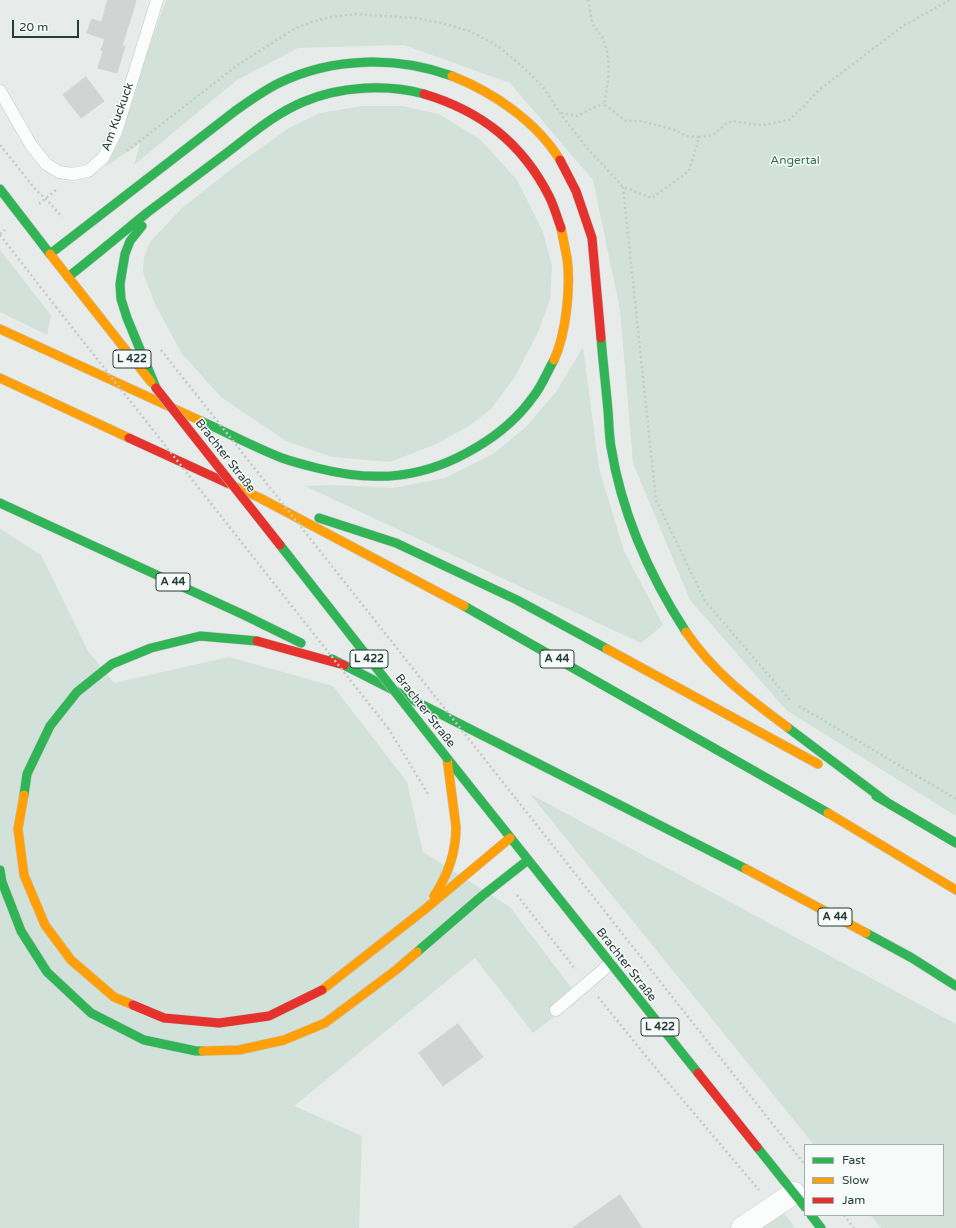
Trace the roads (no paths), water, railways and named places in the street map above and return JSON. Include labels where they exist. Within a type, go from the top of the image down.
[{"type":"main road","points":[[50,254],[74,234],[250,100],[272,86],[319,68],[341,63],[364,62],[383,62],[422,67],[466,81],[508,104],[529,122],[552,147],[566,168],[584,212],[592,238],[614,465],[624,505],[637,543],[654,580],[674,614],[695,644],[728,682],[756,705],[888,803]]},
{"type":"main road","points":[[0,329],[282,458],[335,472],[365,476],[393,476],[432,468],[464,455],[489,440],[512,421],[540,386],[553,360],[563,334],[567,308],[568,283],[567,259],[563,235],[558,218],[543,185],[526,160],[501,134],[486,121],[466,109],[444,100],[403,90],[380,89],[351,91],[316,97],[291,108],[265,124],[160,203],[68,277]]},
{"type":"main road","name":"Brachter Straße","points":[[0,189],[109,330],[510,838],[799,1200]]},
{"type":"main road","points":[[156,388],[127,318],[121,299],[120,275],[130,241],[160,203]]},
{"type":"main road","name":"A 44","points":[[0,378],[260,498],[472,610],[851,826],[956,890]]},
{"type":"main road","points":[[260,498],[396,543],[517,600],[829,770],[956,843]]},
{"type":"main road","name":"A 44","points":[[0,503],[244,615],[344,665],[720,856],[912,958],[956,986]]},
{"type":"main road","points":[[344,665],[254,640],[200,636],[151,648],[112,664],[77,692],[50,726],[27,774],[18,829],[24,875],[45,926],[71,960],[114,997],[164,1018],[219,1023],[269,1016],[322,990],[424,910],[510,838]]},
{"type":"main road","points":[[424,910],[442,884],[450,866],[456,837],[447,758]]},
{"type":"main road","points":[[0,870],[2,882],[21,932],[47,972],[52,977],[91,1013],[144,1040],[196,1051],[239,1050],[284,1040],[325,1023],[396,970],[482,896],[528,860]]},
{"type":"main road","points":[[812,1216],[821,1228]]},
{"type":"street","points":[[742,1228],[773,1206],[799,1200]]},
{"type":"lane","name":"Am Kuckuck","points":[[0,91],[31,145],[46,164],[59,172],[73,174],[88,171],[103,158],[116,132],[157,0]]},
{"type":"lane","points":[[556,1010],[610,964]]},
{"type":"park label","name":"Angertal","points":[[795,161]]}]
